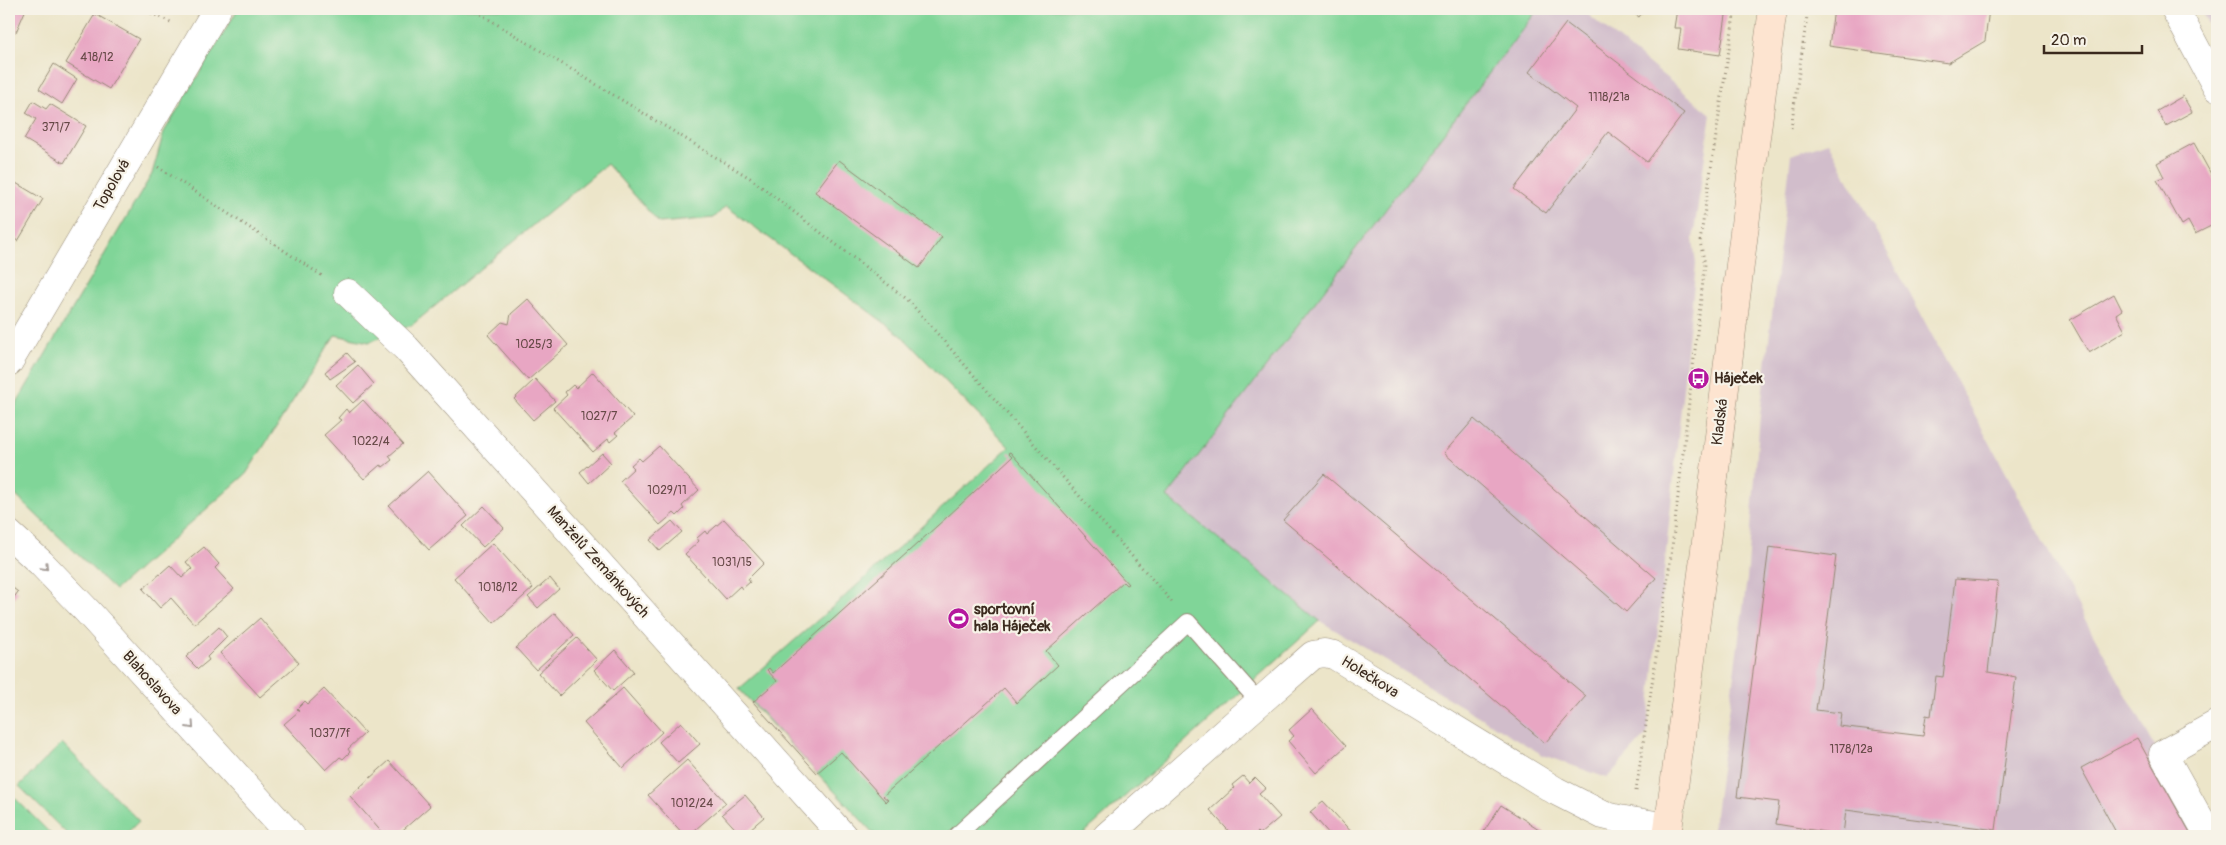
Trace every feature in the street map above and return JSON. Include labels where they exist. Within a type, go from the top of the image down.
[{"type":"main road","name":"Kladská","points":[[1667,832],[1709,514],[1750,179],[1774,9]]},
{"type":"street","points":[[2175,9],[2217,88]]},
{"type":"street","name":"Topolová","points":[[9,362],[213,10]]},
{"type":"street","name":"Manželů Zemánkových","points":[[348,293],[406,348],[843,836]]},
{"type":"street","name":"Blahoslavova","points":[[9,534],[41,563],[88,612],[291,836]]},
{"type":"street","name":"Holečkova","points":[[1107,836],[1313,655],[1324,653],[1334,655],[1556,791],[1603,815],[1667,832]]},
{"type":"street","points":[[2209,836],[2162,754],[2217,724]]},
{"type":"lane","points":[[956,836],[1188,622],[1259,702]]},
{"type":"path","points":[[142,9],[178,25]]},
{"type":"path","points":[[472,9],[750,178],[908,300],[1188,622]]},
{"type":"path","points":[[1632,822],[1671,556],[1705,264],[1700,242],[1735,9]]},
{"type":"path","points":[[133,150],[348,293]]},
{"type":"shaded area","points":[[1538,9],[1581,9],[1711,114],[1693,239],[1696,264],[1647,734],[1607,778],[1543,755],[1320,621],[1167,497]]},
{"type":"shaded area","points":[[2200,9],[2217,9],[2217,41]]},
{"type":"shaded area","points":[[1828,142],[2082,614],[2204,836],[1712,836],[1747,579],[1760,415],[1791,155]]},
{"type":"green space","points":[[238,9],[1538,9],[1167,497],[1320,621],[1081,836],[876,836],[739,689],[844,597],[1009,447],[901,335],[726,206],[714,218],[659,223],[607,164],[412,325],[369,342],[335,335],[246,474],[115,590],[9,489],[9,416],[152,174],[164,132]]},
{"type":"green space","points":[[62,743],[139,821],[124,836],[69,836],[19,786]]},
{"type":"green space","points":[[9,792],[53,836],[9,836]]},
{"type":"building","points":[[9,9],[26,9],[16,32],[9,28]]},
{"type":"building","points":[[1628,9],[1645,9],[1639,17]]},
{"type":"building","points":[[1677,9],[1727,9],[1720,55],[1678,49],[1681,28],[1674,28]]},
{"type":"building","points":[[1834,9],[1989,9],[1985,41],[1948,63],[1829,46]]},
{"type":"building","points":[[95,14],[139,39],[109,89],[66,63]]},
{"type":"building","points":[[1566,23],[1684,113],[1647,162],[1608,132],[1546,213],[1514,189],[1576,108],[1529,72]]},
{"type":"building","points":[[54,64],[77,79],[62,104],[39,89]]},
{"type":"building","points":[[2183,96],[2192,112],[2166,126],[2157,111]]},
{"type":"building","points":[[33,101],[46,109],[50,104],[86,126],[64,163],[24,139],[36,119],[26,113]]},
{"type":"building","points":[[2194,143],[2217,185],[2217,223],[2195,234],[2188,221],[2182,225],[2157,180],[2164,177],[2157,163]]},
{"type":"building","points":[[839,160],[942,237],[919,268],[815,192]]},
{"type":"building","points":[[9,179],[43,199],[18,241],[9,236]]},
{"type":"building","points":[[2114,294],[2122,310],[2116,314],[2125,331],[2089,353],[2070,320]]},
{"type":"building","points":[[528,299],[568,345],[528,380],[488,335],[502,322],[509,324],[511,314]]},
{"type":"building","points":[[347,353],[355,362],[330,379],[325,372]]},
{"type":"building","points":[[358,365],[374,384],[353,403],[336,385]]},
{"type":"building","points":[[593,372],[633,417],[615,433],[618,435],[610,442],[608,439],[593,452],[553,408],[567,395],[565,392],[573,385],[576,388]]},
{"type":"building","points":[[535,379],[555,401],[533,420],[514,399]]},
{"type":"building","points":[[363,400],[403,444],[389,456],[392,460],[383,467],[380,465],[364,479],[324,435],[341,420],[338,418],[346,409],[349,413]]},
{"type":"building","points":[[1474,419],[1656,578],[1626,612],[1444,453]]},
{"type":"building","points":[[659,446],[699,490],[682,506],[684,509],[677,516],[674,513],[660,525],[620,481],[634,468],[631,465],[639,458],[642,461]]},
{"type":"building","name":"sportovní hala Háječek","points":[[1010,452],[1128,584],[1126,585],[1123,582],[1046,651],[1058,665],[1017,703],[1004,688],[883,796],[888,800],[886,802],[841,752],[817,773],[753,702],[777,681],[767,670],[769,668],[773,673],[947,517],[1012,457],[1008,453]]},
{"type":"building","points":[[602,453],[611,463],[589,483],[580,472]]},
{"type":"building","points":[[428,471],[468,516],[429,550],[389,506]]},
{"type":"building","points":[[1324,474],[1586,696],[1545,743],[1283,520]]},
{"type":"building","points":[[484,506],[504,528],[483,547],[463,526]]},
{"type":"building","points":[[724,519],[764,563],[748,579],[750,582],[742,589],[740,586],[726,599],[685,554],[699,541],[697,538],[705,531],[707,534]]},
{"type":"building","points":[[672,521],[682,532],[660,551],[650,540]]},
{"type":"building","points":[[493,543],[533,588],[494,623],[454,578]]},
{"type":"building","points":[[204,547],[219,564],[215,568],[234,589],[194,624],[171,598],[160,608],[143,589],[170,565],[182,578],[192,569],[186,562]]},
{"type":"building","points":[[1769,547],[1836,556],[1816,710],[1841,713],[1839,726],[1923,736],[1926,715],[1931,716],[1936,676],[1943,677],[1955,579],[1998,582],[1988,672],[2016,677],[1996,830],[1846,810],[1843,835],[1776,824],[1779,802],[1737,797]]},
{"type":"building","points":[[550,578],[559,589],[538,608],[528,597]]},
{"type":"building","points":[[9,585],[18,592],[9,604]]},
{"type":"building","points":[[555,613],[574,635],[536,670],[516,648]]},
{"type":"building","points":[[260,618],[299,663],[260,697],[220,653]]},
{"type":"building","points":[[219,627],[227,637],[207,657],[209,660],[198,669],[186,657]]},
{"type":"building","points":[[577,638],[597,660],[559,696],[538,673]]},
{"type":"building","points":[[615,650],[634,672],[613,691],[594,670]]},
{"type":"building","points":[[623,688],[662,732],[623,768],[584,723]]},
{"type":"building","points":[[324,689],[365,733],[348,749],[350,752],[343,759],[340,757],[326,770],[284,724],[299,711],[297,709],[305,701],[308,704]]},
{"type":"building","points":[[1312,709],[1346,746],[1316,773],[1288,741],[1294,736],[1289,730]]},
{"type":"building","points":[[681,722],[700,744],[678,763],[659,742]]},
{"type":"building","points":[[2137,738],[2192,836],[2118,836],[2081,768]]},
{"type":"building","points":[[687,760],[726,803],[688,836],[685,836],[648,795]]},
{"type":"building","points":[[389,761],[430,806],[396,836],[385,836],[350,796]]},
{"type":"building","points":[[1243,776],[1249,783],[1255,777],[1266,788],[1259,794],[1280,817],[1260,834],[1258,832],[1253,836],[1233,836],[1210,810],[1234,788],[1232,785]]},
{"type":"building","points":[[745,795],[764,817],[742,836],[722,814]]},
{"type":"building","points":[[1323,801],[1355,836],[1331,836],[1310,812]]},
{"type":"building","points":[[1501,805],[1550,836],[1481,836]]},
{"type":"place","name":"Háječek","points":[[1698,378]]},
{"type":"place","name":"sportovní hala Háječek","points":[[958,618]]}]
